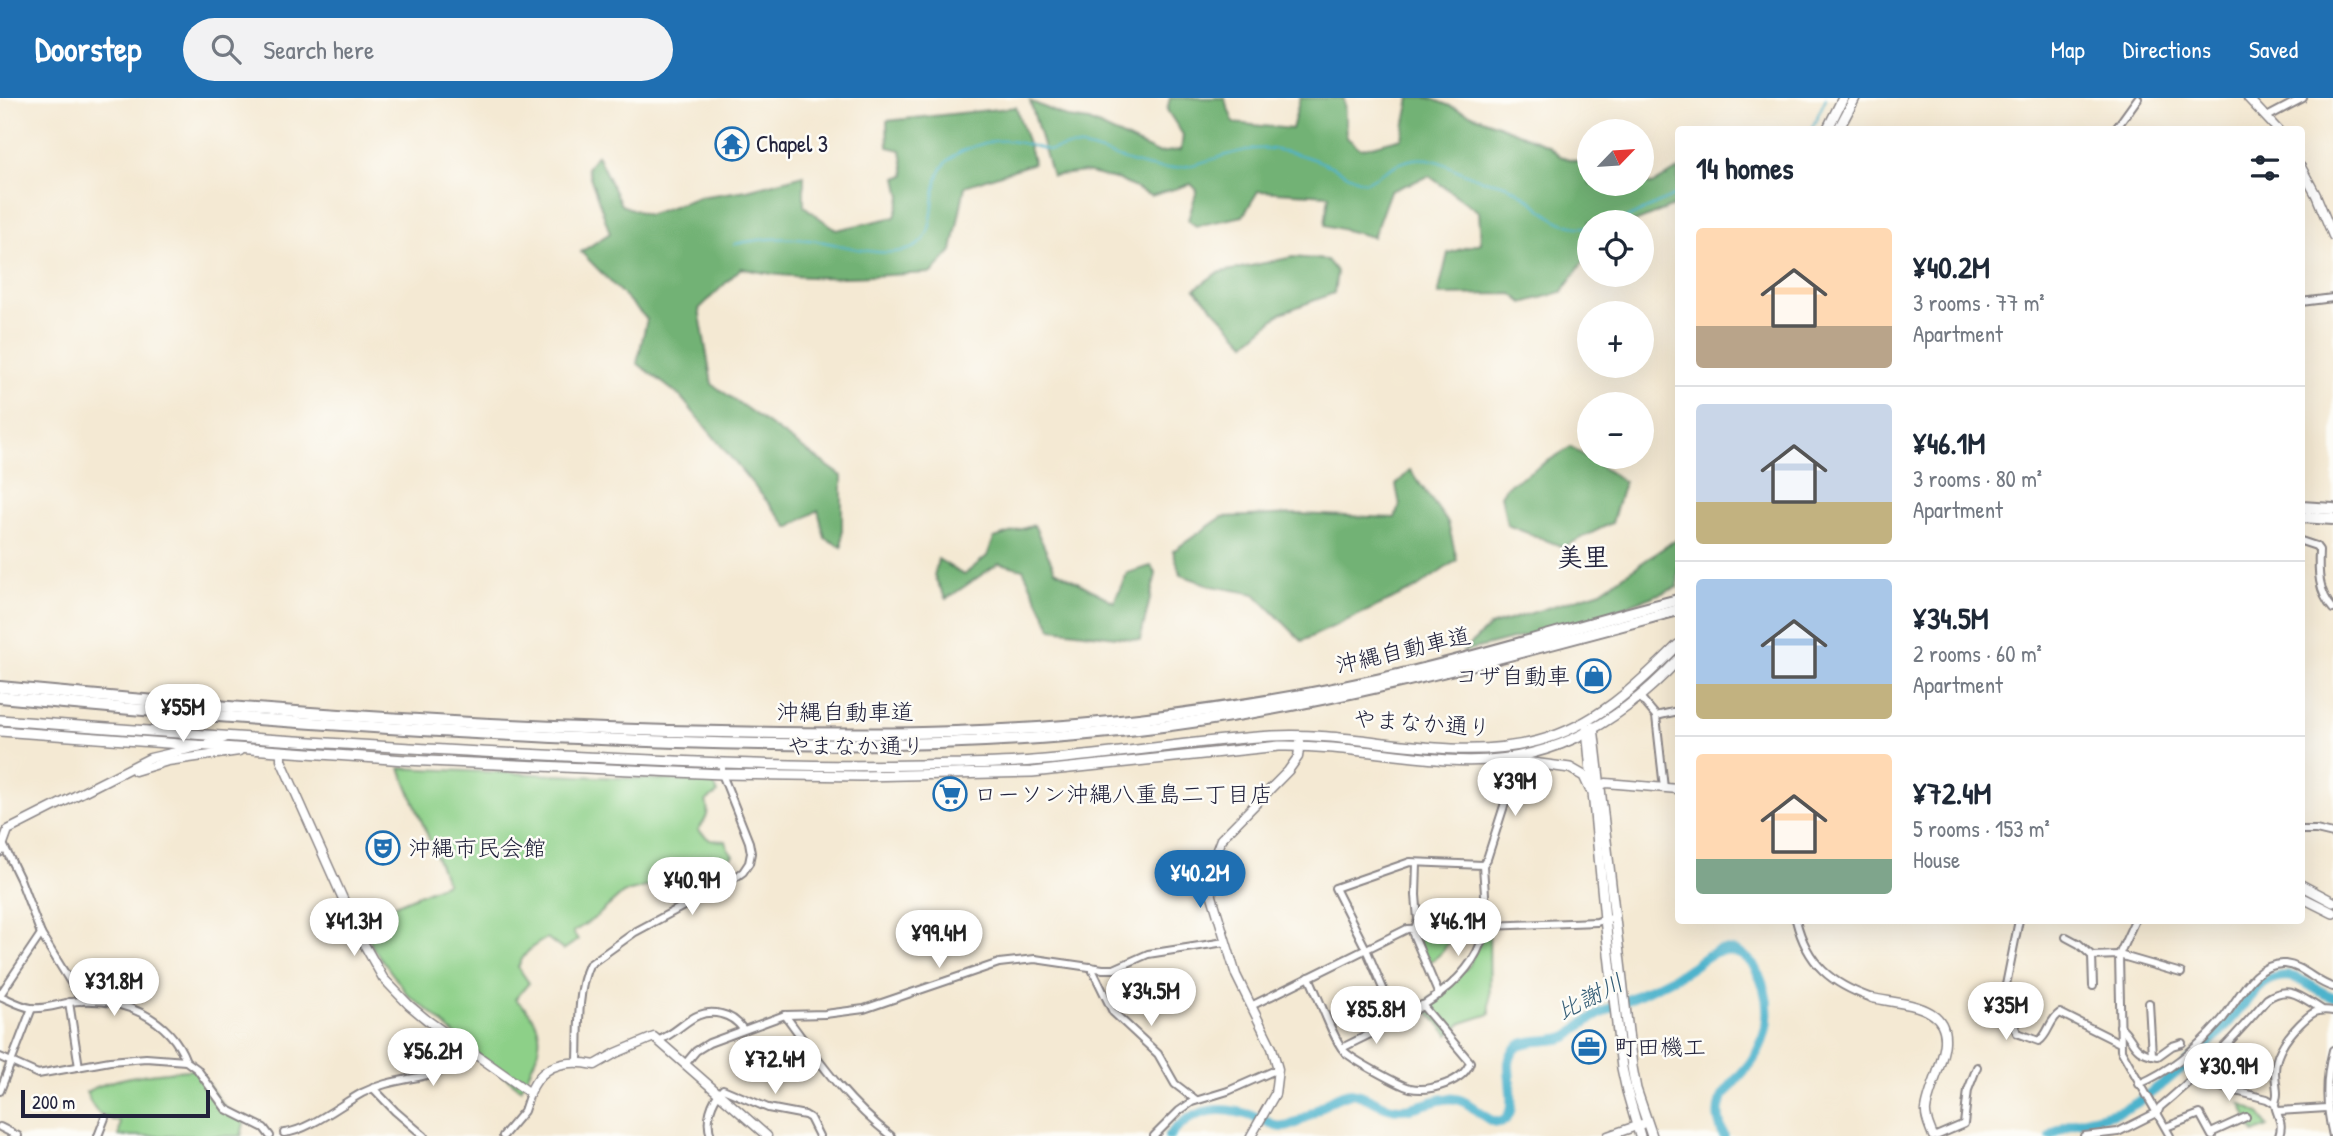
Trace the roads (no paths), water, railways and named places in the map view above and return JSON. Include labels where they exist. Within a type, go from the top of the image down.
[{"type":"highway","points":[[2305,507],[2333,509]]},
{"type":"highway","points":[[2305,517],[2333,519]]},
{"type":"highway","name":"沖縄自動車道","points":[[0,687],[217,707],[457,724],[803,734],[1007,730],[1141,719],[1315,692],[1449,662],[1675,601]]},
{"type":"highway","name":"沖縄自動車道","points":[[0,697],[245,719],[619,740],[803,744],[1008,740],[1143,728],[1316,700],[1449,672],[1675,611]]},
{"type":"main road","points":[[1829,126],[1843,98]]},
{"type":"main road","points":[[1840,126],[1854,98]]},
{"type":"main road","name":"やまなか通り","points":[[0,731],[405,760],[722,774],[902,776],[1032,766],[1223,740],[1341,737],[1438,748],[1495,749],[1542,740],[1588,720],[1637,685],[1675,648]]},
{"type":"main road","name":"やまなか通り","points":[[1300,740],[1451,760],[1505,759],[1546,750],[1591,731],[1614,718],[1675,667]]},
{"type":"main road","name":"やまなか通り","points":[[0,720],[406,749],[722,763],[1032,766]]},
{"type":"main road","points":[[1588,720],[1600,786],[1618,991],[1616,1017],[1627,1091],[1640,1136]]},
{"type":"main road","points":[[1591,731],[1592,794],[1610,918]]},
{"type":"main road","points":[[1505,759],[1570,768],[1584,776],[1592,794]]},
{"type":"main road","points":[[2305,888],[2333,902]]},
{"type":"main road","points":[[2305,899],[2333,913]]},
{"type":"main road","points":[[1618,991],[1625,1011],[1636,1089],[1652,1136]]},
{"type":"street","points":[[2118,126],[2138,98]]},
{"type":"street","points":[[2248,98],[2275,126]]},
{"type":"street","points":[[2267,117],[2302,98]]},
{"type":"street","points":[[2305,174],[2333,236]]},
{"type":"street","points":[[2305,302],[2333,298]]},
{"type":"street","points":[[2305,542],[2319,550],[2318,577],[2327,602],[2333,609]]},
{"type":"street","points":[[1640,697],[1656,716],[1664,788]]},
{"type":"street","points":[[1656,716],[1675,712]]},
{"type":"street","points":[[175,734],[207,738],[212,746]]},
{"type":"street","points":[[119,775],[212,746],[228,737]]},
{"type":"street","points":[[148,740],[155,750],[150,758]]},
{"type":"street","points":[[1253,1132],[1275,1094],[1278,1069],[1272,1048],[1236,975],[1216,913],[1209,880],[1210,868],[1221,839],[1288,771],[1298,757],[1300,740]]},
{"type":"street","points":[[82,1001],[41,934],[20,879],[2,848],[4,830],[150,758],[212,746]]},
{"type":"street","points":[[281,752],[281,760],[371,959],[383,978],[409,1005],[530,1093]]},
{"type":"street","points":[[1342,1048],[1439,995],[1460,978],[1469,966],[1482,940],[1485,926],[1483,865],[1518,762]]},
{"type":"street","points":[[578,1061],[582,995],[589,965],[635,932],[732,880],[748,866],[750,842],[722,774],[722,763]]},
{"type":"street","points":[[1600,786],[1606,783],[1675,789]]},
{"type":"street","points":[[2305,830],[2333,834]]},
{"type":"street","points":[[1417,863],[1418,920],[1414,929],[1416,942],[1439,995]]},
{"type":"street","points":[[1396,1019],[1366,949],[1335,888],[1401,864],[1483,865]]},
{"type":"street","points":[[1251,1006],[1407,929],[1597,922],[1610,918]]},
{"type":"street","points":[[1797,924],[1806,949],[1825,974],[1849,990],[1929,1011],[1938,1018],[1946,1039],[1926,1113],[1935,1136],[1964,1125],[1968,1090],[1977,1067]]},
{"type":"street","points":[[2018,924],[2004,995],[2017,1033],[2039,1041],[2044,1037],[2054,1017],[2060,1013],[2120,1043]]},
{"type":"street","points":[[2134,924],[2119,955],[2120,1043],[2123,1057],[2170,1136]]},
{"type":"street","points":[[41,934],[0,995],[32,1008],[82,1001],[130,1007],[145,1013],[177,1043],[186,1060],[197,1069],[226,1109],[264,1128],[270,1136]]},
{"type":"street","points":[[2066,937],[2080,944],[2092,956],[2093,986]]},
{"type":"street","points":[[686,1063],[696,1051],[709,1043],[785,1015],[864,1009],[999,963],[1046,960],[1114,969],[1148,954],[1225,942]]},
{"type":"street","points":[[2092,956],[2119,955],[2181,973]]},
{"type":"street","points":[[2141,1085],[2161,1074],[2193,1048],[2220,1022],[2249,982],[2271,965],[2286,964],[2333,987]]},
{"type":"street","points":[[1091,967],[1113,1012],[1158,1054],[1175,1084],[1196,1100]]},
{"type":"street","points":[[1309,977],[1342,1048],[1359,1061],[1413,1088],[1435,1087],[1457,1077],[1471,1062],[1422,1005]]},
{"type":"street","points":[[2084,1136],[2118,1132],[2157,1111],[2193,1080],[2267,999],[2275,994],[2289,992],[2320,1009],[2333,1011]]},
{"type":"street","points":[[69,1002],[79,1067]]},
{"type":"street","points":[[2149,1003],[2152,1055]]},
{"type":"street","points":[[0,1091],[32,1008]]},
{"type":"street","points":[[2275,1104],[2277,1058],[2292,1032],[2310,1014],[2320,1009]]},
{"type":"street","points":[[657,1041],[695,1017],[710,1011],[732,1018],[743,1029]]},
{"type":"street","points":[[785,1015],[836,1085],[869,1119],[891,1136]]},
{"type":"street","points":[[2120,1026],[2135,1047],[2152,1055],[2158,1056],[2182,1042]]},
{"type":"street","points":[[503,1136],[524,1111],[533,1084],[547,1069],[578,1061],[595,1065],[654,1037],[767,1136]]},
{"type":"street","points":[[2333,1050],[2327,1079],[2327,1108],[2333,1136]]},
{"type":"street","points":[[288,1134],[373,1088],[440,1072],[459,1063],[472,1051]]},
{"type":"street","points":[[0,1057],[38,1074],[110,1061],[146,1058],[186,1060]]},
{"type":"street","points":[[1154,1136],[1179,1111],[1196,1100],[1228,1091],[1278,1069]]},
{"type":"street","points":[[2193,1080],[2267,1099],[2275,1104],[2287,1136]]},
{"type":"street","points":[[373,1088],[424,1136]]},
{"type":"street","points":[[711,1136],[708,1128],[709,1116],[723,1089],[768,1108],[805,1115],[810,1118],[819,1136]]},
{"type":"street","points":[[2278,1111],[2327,1108]]},
{"type":"street","points":[[2166,1127],[2200,1114],[2211,1135],[2246,1116]]},
{"type":"street","points":[[98,1136],[105,1118]]},
{"type":"street","points":[[1608,1136],[1647,1123]]},
{"type":"street","points":[[0,1127],[18,1136]]},
{"type":"street","points":[[2278,1136],[2282,1128]]},
{"type":"waterway","points":[[1813,126],[1826,98]]},
{"type":"waterway","points":[[735,244],[791,239],[824,242],[873,252],[903,251],[918,245],[927,234],[939,175],[947,162],[962,151],[1003,141],[1050,150],[1089,148],[1133,163],[1158,168],[1187,166],[1243,151],[1272,149],[1318,161],[1366,182],[1395,166],[1423,158],[1479,179],[1510,187],[1555,219],[1577,227]]},
{"type":"waterway","points":[[1644,210],[1675,195]]},
{"type":"waterway","name":"比謝川","points":[[1169,1136],[1189,1119],[1199,1114],[1221,1110],[1245,1114],[1276,1126],[1289,1126],[1334,1099],[1351,1093],[1395,1109],[1438,1100],[1460,1100],[1494,1122],[1500,1122],[1505,1120],[1511,1109],[1509,1063],[1518,1046],[1570,1035],[1581,1025],[1607,1010],[1682,973],[1713,953],[1724,950],[1748,959],[1761,980],[1767,1004],[1766,1028],[1758,1051],[1720,1103],[1718,1112],[1724,1136]]},
{"type":"waterway","name":"比謝川","points":[[2051,1136],[2071,1124],[2118,1112],[2141,1100],[2201,1051],[2267,981],[2287,976],[2302,980],[2333,997]]},
{"type":"place","name":"Chapel 3","points":[[732,144]]},
{"type":"place","name":"コザ自動車","points":[[1594,676]]},
{"type":"place","name":"ローソン沖縄八重島二丁目店","points":[[950,794]]},
{"type":"place","name":"沖縄市民会館","points":[[383,848]]},
{"type":"place","name":"町田機工","points":[[1589,1047]]},
{"type":"district","name":"美里","points":[[1583,557]]}]
